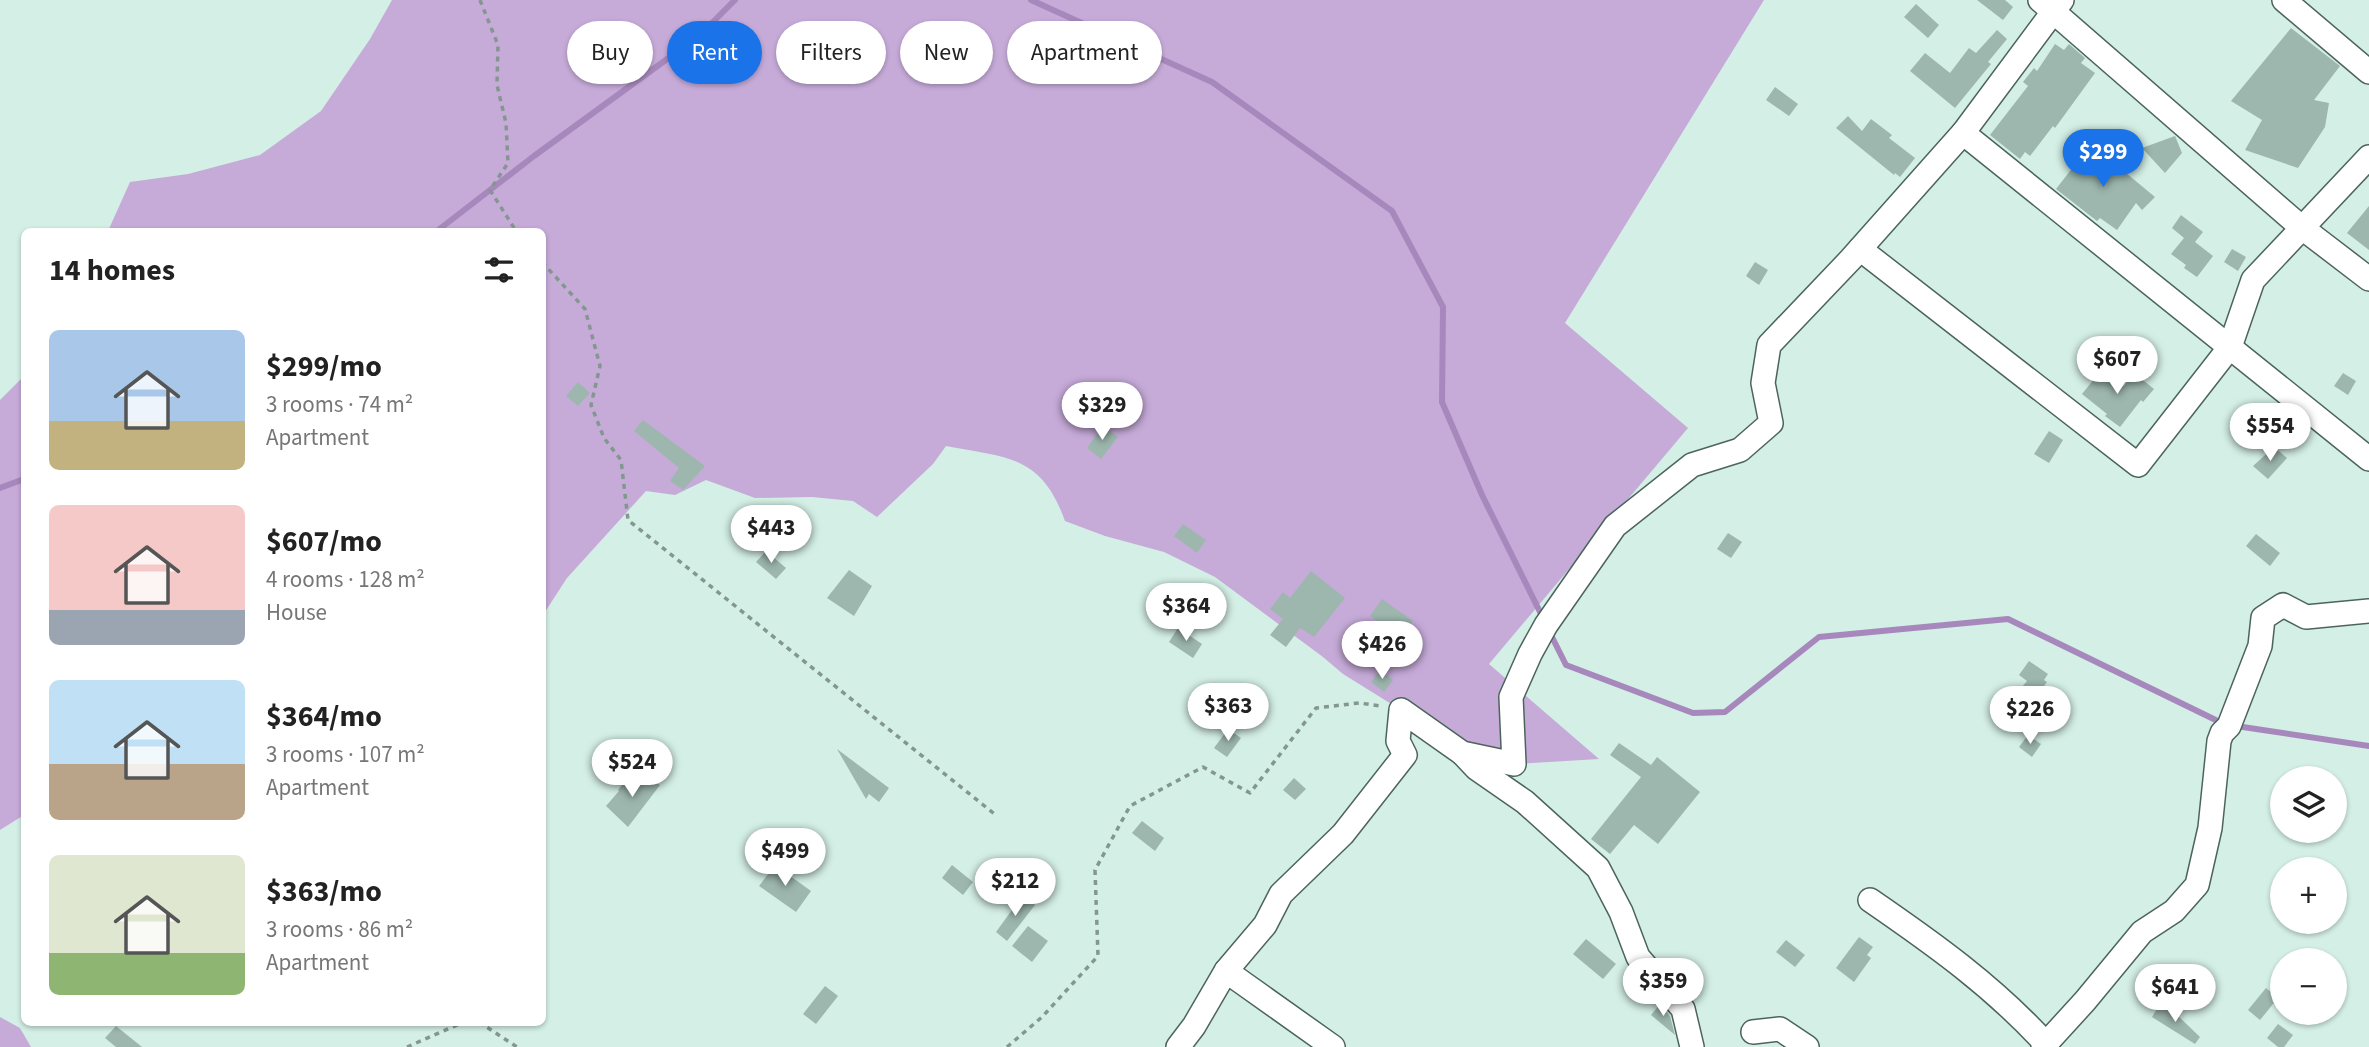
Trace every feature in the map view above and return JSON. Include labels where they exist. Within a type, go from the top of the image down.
[{"type":"street","points":[[2284,0],[2369,72]]},
{"type":"street","points":[[1462,753],[1514,764],[1511,697],[1530,654],[1567,592],[1615,526],[1692,465],[1740,450],[1771,423],[1763,383],[1769,345],[1860,249],[1963,133],[2051,3],[2301,227],[2369,279]]},
{"type":"street","points":[[1963,133],[2369,459]]},
{"type":"street","points":[[1860,249],[2138,465],[2230,347],[2253,279],[2369,158]]},
{"type":"street","points":[[1870,900],[1926,938],[2012,1007],[2046,1045],[2142,932],[2174,911],[2197,886],[2210,828],[2219,741],[2229,726],[2260,646],[2263,618],[2283,605],[2306,617],[2369,611]]},
{"type":"street","points":[[1178,1047],[1194,1026],[1226,971],[1265,925],[1281,894],[1343,834],[1405,755],[1398,741],[1401,710],[1525,802],[1598,868],[1621,912],[1638,957],[1683,1009],[1692,1047]]},
{"type":"street","points":[[1226,971],[1333,1047]]},
{"type":"street","points":[[1754,1032],[1780,1029],[1807,1047]]},
{"type":"path","points":[[480,0],[498,45],[497,85],[506,122],[508,163],[490,190],[514,228]]},
{"type":"path","points":[[546,266],[585,309],[600,366],[591,405],[604,438],[621,460],[628,520],[997,816]]},
{"type":"path","points":[[1007,1047],[1042,1017],[1098,956],[1095,870],[1130,806],[1203,767],[1251,793],[1316,708],[1359,703],[1401,710]]},
{"type":"path","points":[[407,1047],[455,1026]]},
{"type":"path","points":[[485,1026],[517,1047]]},
{"type":"shaded area","points":[[392,0],[1764,0],[1565,323],[1688,428],[1489,664],[1599,759],[1514,764],[1462,753],[1343,674],[1215,577],[1164,552],[1105,536],[1065,521],[1045,483],[1033,471],[1019,463],[987,453],[946,446],[933,464],[877,517],[853,501],[812,497],[755,498],[706,480],[675,495],[646,491],[567,578],[546,610],[546,228],[109,228],[130,182],[188,174],[260,155],[321,111],[370,39]]},
{"type":"shaded area","points":[[21,379],[21,817],[0,830],[0,400]]},
{"type":"shaded area","points":[[0,1017],[20,1028],[31,1047],[0,1047]]},
{"type":"building","points":[[1977,0],[2005,0],[2013,7],[2003,20]]},
{"type":"building","points":[[1916,4],[1939,25],[1928,38],[1904,17]]},
{"type":"building","points":[[2291,28],[2340,66],[2314,100],[2329,103],[2325,127],[2298,168],[2245,150],[2262,120],[2231,101]]},
{"type":"building","points":[[1997,30],[2007,39],[1988,62],[1991,64],[1955,108],[1910,71],[1925,53],[1950,73],[1969,48],[1976,53]]},
{"type":"building","points":[[2055,44],[2064,50],[2069,44],[2085,58],[2081,63],[2095,73],[2055,128],[2053,126],[2030,156],[2025,152],[2020,159],[1990,135],[2028,86],[2023,82],[2034,68],[2037,71]]},
{"type":"building","points":[[1775,87],[1798,104],[1789,116],[1766,100]]},
{"type":"building","points":[[1848,116],[1862,131],[1871,119],[1892,135],[1889,138],[1915,158],[1900,177],[1836,128]]},
{"type":"building","points":[[2175,136],[2182,153],[2165,173],[2142,148]]},
{"type":"building","points":[[2091,144],[2155,197],[2142,210],[2136,203],[2117,230],[2100,218],[2097,221],[2056,189]]},
{"type":"building","points":[[2369,206],[2369,250],[2347,233]]},
{"type":"building","points":[[2181,215],[2203,232],[2195,242],[2213,256],[2197,277],[2171,254],[2184,238],[2172,228]]},
{"type":"building","points":[[2232,249],[2246,257],[2238,271],[2224,262]]},
{"type":"building","points":[[1755,262],[1768,270],[1759,285],[1746,276]]},
{"type":"building","points":[[2102,369],[2124,386],[2134,373],[2154,389],[2143,402],[2141,400],[2120,427],[2082,394]]},
{"type":"building","points":[[2343,373],[2356,381],[2348,395],[2334,386]]},
{"type":"building","points":[[578,382],[590,393],[578,406],[566,396]]},
{"type":"building","points":[[2270,415],[2282,426],[2265,447],[2252,437]]},
{"type":"building","points":[[643,420],[705,466],[683,490],[670,481],[679,468],[634,431]]},
{"type":"building","points":[[1103,426],[1118,437],[1101,459],[1087,448]]},
{"type":"building","points":[[2049,431],[2063,440],[2049,463],[2034,454]]},
{"type":"building","points":[[2274,447],[2287,458],[2268,479],[2253,466]]},
{"type":"building","points":[[1183,524],[1206,540],[1197,553],[1174,536]]},
{"type":"building","points":[[1728,533],[1742,542],[1731,558],[1717,549]]},
{"type":"building","points":[[2256,534],[2280,553],[2270,566],[2246,546]]},
{"type":"building","points":[[766,551],[786,568],[776,579],[756,562]]},
{"type":"building","points":[[849,570],[872,586],[854,616],[827,598]]},
{"type":"building","points":[[1311,571],[1345,598],[1314,637],[1300,628],[1286,647],[1270,635],[1283,619],[1270,609],[1283,592],[1290,598]]},
{"type":"building","points":[[1382,599],[1413,621],[1400,638],[1370,616]]},
{"type":"building","points":[[1178,628],[1202,644],[1193,658],[1169,642]]},
{"type":"building","points":[[2029,661],[2048,674],[2044,680],[2047,682],[2035,698],[2021,688],[2027,681],[2019,675]]},
{"type":"building","points":[[1380,670],[1393,680],[1384,692],[1371,682]]},
{"type":"building","points":[[1228,729],[1241,738],[1227,757],[1214,748]]},
{"type":"building","points":[[2028,735],[2041,744],[2032,757],[2019,747]]},
{"type":"building","points":[[1619,743],[1651,765],[1657,757],[1700,792],[1658,844],[1634,825],[1610,854],[1591,839],[1641,777],[1610,755]]},
{"type":"building","points":[[837,749],[889,788],[879,802],[869,794],[866,799]]},
{"type":"building","points":[[646,775],[660,785],[628,827],[606,806],[628,777],[637,785]]},
{"type":"building","points":[[1294,778],[1306,789],[1295,800],[1283,790]]},
{"type":"building","points":[[1142,821],[1164,838],[1155,851],[1132,833]]},
{"type":"building","points":[[775,865],[811,891],[796,912],[759,886]]},
{"type":"building","points":[[952,865],[973,882],[963,895],[942,878]]},
{"type":"building","points":[[1023,895],[1035,905],[1007,941],[996,932]]},
{"type":"building","points":[[1028,926],[1048,941],[1032,962],[1012,946]]},
{"type":"building","points":[[1859,937],[1873,947],[1867,955],[1871,958],[1854,982],[1836,968]]},
{"type":"building","points":[[1586,939],[1616,964],[1603,979],[1573,954]]},
{"type":"building","points":[[1786,940],[1805,955],[1795,967],[1776,952]]},
{"type":"building","points":[[825,986],[838,996],[816,1024],[803,1014]]},
{"type":"building","points":[[2266,988],[2270,991],[2270,1008],[2260,1020],[2248,1010]]},
{"type":"building","points":[[1660,1004],[1670,1016],[1675,1035],[1651,1015]]},
{"type":"building","points":[[2160,1004],[2176,1014],[2200,1037],[2195,1044],[2152,1017]]},
{"type":"building","points":[[2277,1025],[2293,1035],[2284,1047],[2278,1047],[2267,1038]]},
{"type":"building","points":[[116,1026],[142,1047],[116,1047],[105,1038]]},
{"type":"waterway","points":[[441,228],[534,156],[700,35],[735,0]]},
{"type":"waterway","points":[[1031,0],[1212,82],[1392,211],[1443,307],[1442,402],[1482,495],[1544,620]]},
{"type":"waterway","points":[[0,488],[21,480]]},
{"type":"waterway","points":[[1550,633],[1566,665],[1693,713],[1725,712],[1819,637],[2008,619],[2226,725]]},
{"type":"waterway","points":[[2236,726],[2369,746]]}]
